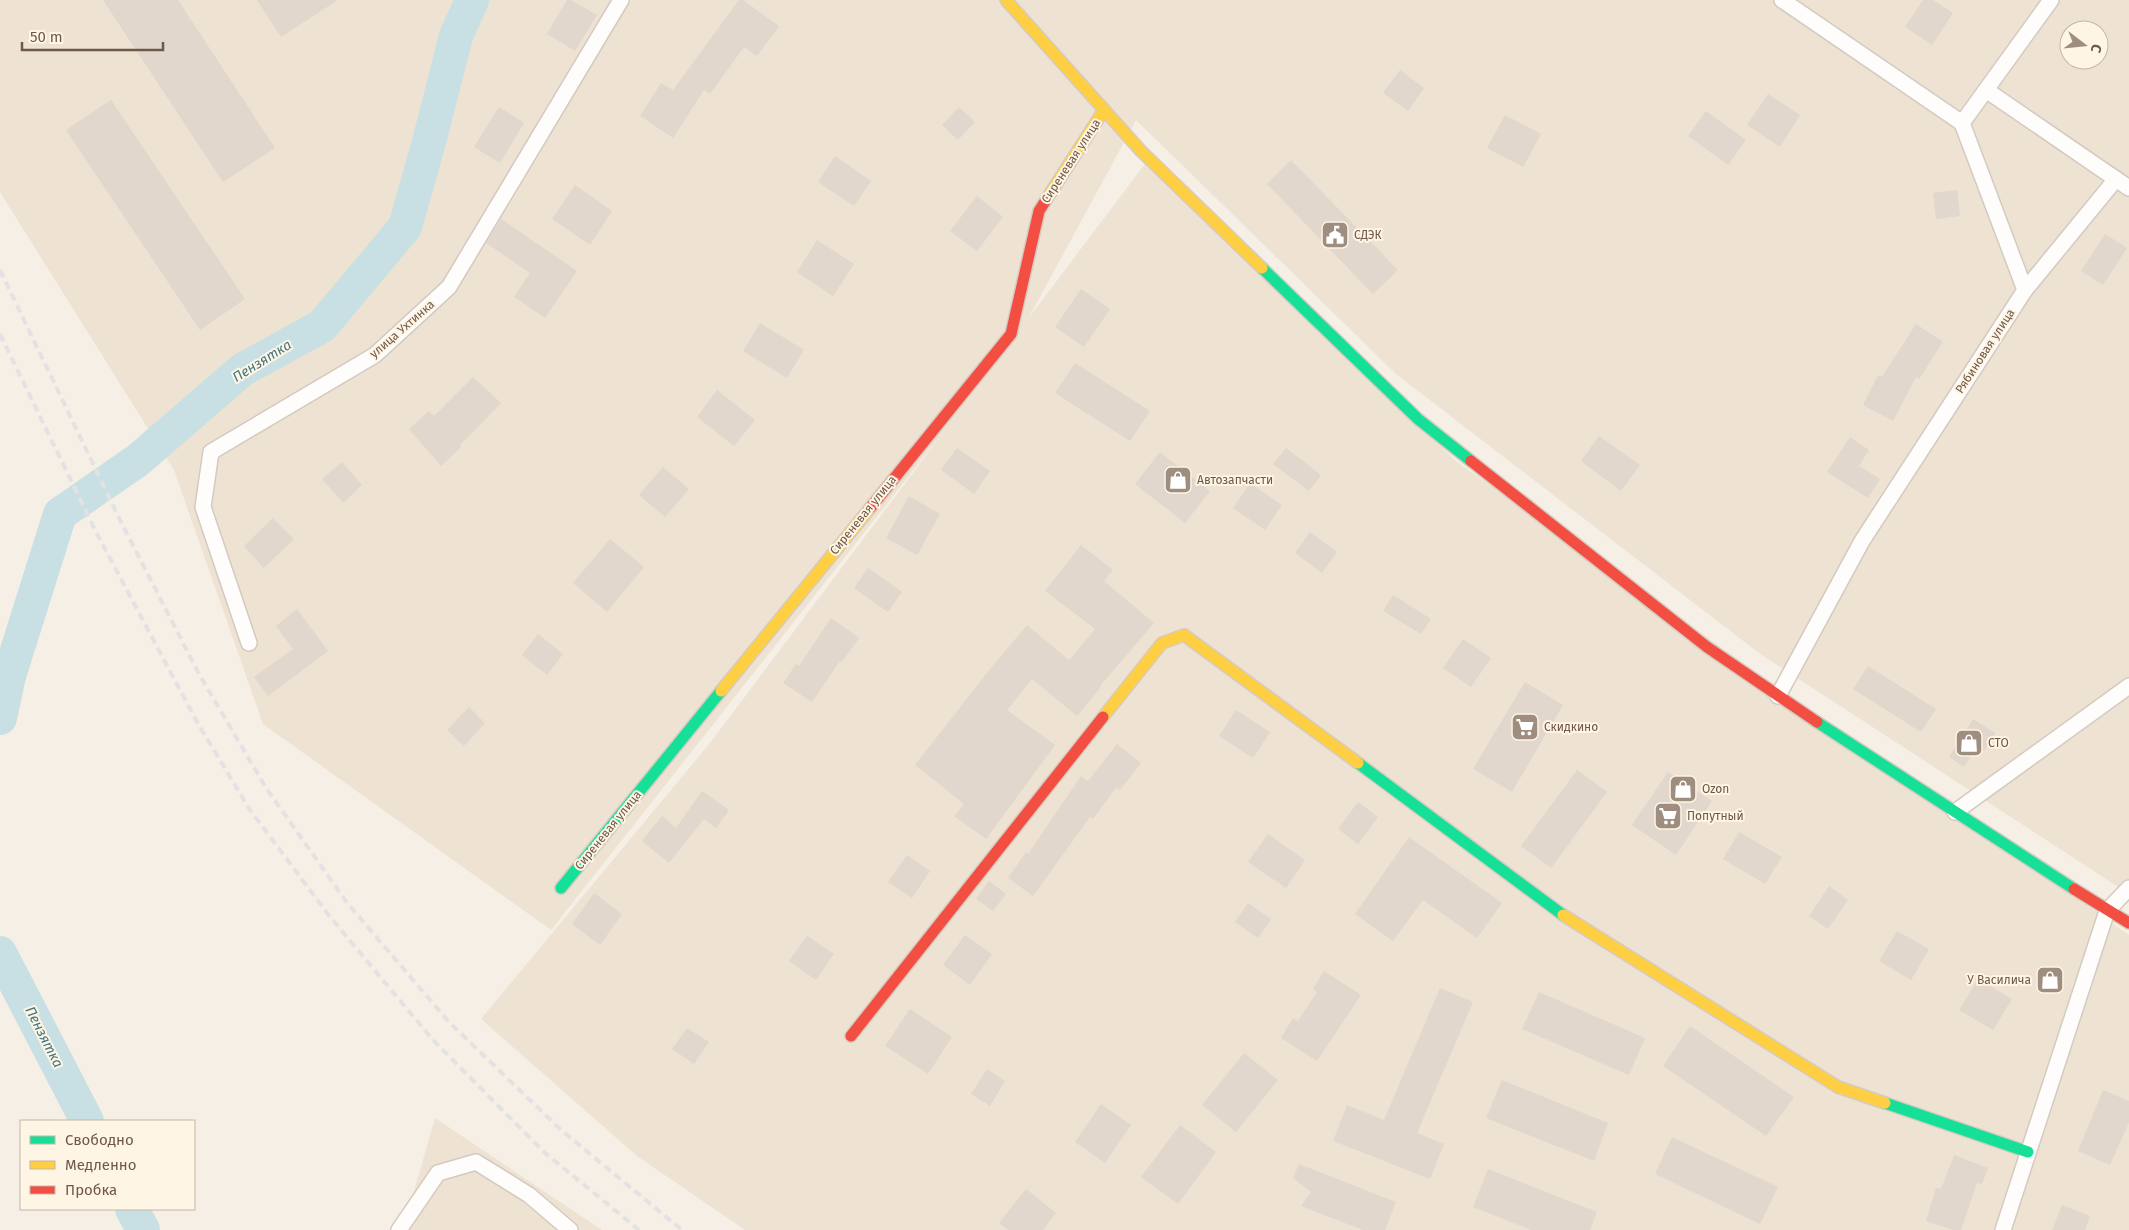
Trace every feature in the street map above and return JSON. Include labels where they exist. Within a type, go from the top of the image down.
[{"type":"street","name":"улица Ухтинка","points":[[249,643],[203,507],[211,452],[375,355],[449,287],[621,0]]},
{"type":"street","points":[[1006,0],[1141,151],[1418,419],[1707,647],[1955,812],[2107,911],[2129,923]]},
{"type":"street","points":[[1782,0],[1962,123],[2025,290]]},
{"type":"street","points":[[1962,123],[2051,0]]},
{"type":"street","points":[[1986,90],[2129,188]]},
{"type":"street","name":"Сиреневая улица","points":[[561,888],[1011,334],[1039,211],[1104,110]]},
{"type":"street","name":"Рябиновая улица","points":[[1778,696],[1862,541],[2025,290],[2116,179]]},
{"type":"street","points":[[851,1036],[1162,643],[1184,635],[1578,926],[1838,1087],[2028,1152]]},
{"type":"street","points":[[1955,812],[2129,686]]},
{"type":"street","points":[[2003,1230],[2107,911],[2129,888]]},
{"type":"street","points":[[399,1230],[438,1173],[476,1162],[529,1195],[570,1230]]},
{"type":"shaded area","points":[[0,0],[2129,0],[2129,894],[1759,653],[1396,374],[1136,120],[1028,319],[1145,164],[1457,462],[2129,935],[2129,1230],[745,1230],[637,1156],[481,1019],[710,743],[949,425],[551,930],[263,724],[174,470],[0,192]]},
{"type":"shaded area","points":[[435,1118],[602,1230],[403,1230]]},
{"type":"building","points":[[103,0],[178,0],[275,148],[223,182]]},
{"type":"building","points":[[257,0],[338,0],[281,37]]},
{"type":"building","points":[[567,0],[571,0],[597,15],[575,51],[547,34]]},
{"type":"building","points":[[739,0],[743,0],[779,26],[757,56],[744,47],[710,94],[704,90],[673,138],[640,116],[661,83],[673,90]]},
{"type":"building","points":[[1923,0],[1933,0],[1953,13],[1932,45],[1905,27]]},
{"type":"building","points":[[1400,70],[1424,88],[1408,111],[1383,93]]},
{"type":"building","points":[[1768,94],[1800,115],[1780,147],[1747,125]]},
{"type":"building","points":[[111,100],[245,299],[200,330],[66,130]]},
{"type":"building","points":[[499,107],[524,123],[500,163],[474,147]]},
{"type":"building","points":[[959,107],[975,122],[958,140],[942,125]]},
{"type":"building","points":[[1706,111],[1746,140],[1728,165],[1688,136]]},
{"type":"building","points":[[1505,115],[1541,134],[1523,167],[1487,148]]},
{"type":"building","points":[[835,156],[871,181],[854,206],[818,182]]},
{"type":"building","points":[[1291,160],[1398,270],[1373,294],[1267,184]]},
{"type":"building","points":[[575,185],[612,211],[590,245],[552,219]]},
{"type":"building","points":[[1957,190],[1960,216],[1936,219],[1933,193]]},
{"type":"building","points":[[977,196],[1003,217],[977,251],[950,231]]},
{"type":"building","points":[[501,219],[577,271],[545,318],[514,297],[530,273],[486,243]]},
{"type":"building","points":[[2105,234],[2127,248],[2103,285],[2081,271]]},
{"type":"building","points":[[817,240],[854,264],[833,296],[797,272]]},
{"type":"building","points":[[1081,289],[1110,309],[1084,347],[1055,327]]},
{"type":"building","points":[[760,323],[804,350],[787,378],[743,351]]},
{"type":"building","points":[[1916,324],[1943,342],[1919,379],[1916,377],[1893,421],[1863,405],[1878,375],[1882,377]]},
{"type":"building","points":[[1075,363],[1150,411],[1130,441],[1055,393]]},
{"type":"building","points":[[473,377],[501,403],[441,466],[409,429],[429,411],[434,416]]},
{"type":"building","points":[[717,390],[755,420],[734,446],[697,417]]},
{"type":"building","points":[[1599,436],[1640,465],[1621,491],[1581,461]]},
{"type":"building","points":[[1850,437],[1869,450],[1859,466],[1880,479],[1868,498],[1827,472]]},
{"type":"building","points":[[957,448],[990,471],[974,494],[941,470]]},
{"type":"building","points":[[1286,448],[1321,475],[1309,491],[1273,464]]},
{"type":"building","points":[[1160,452],[1210,491],[1185,523],[1135,484]]},
{"type":"building","points":[[342,462],[362,485],[343,503],[322,479]]},
{"type":"building","points":[[663,467],[689,489],[665,517],[639,495]]},
{"type":"building","points":[[1250,483],[1282,505],[1265,530],[1233,508]]},
{"type":"building","points":[[909,496],[940,514],[917,555],[886,538]]},
{"type":"building","points":[[273,518],[294,539],[264,568],[244,546]]},
{"type":"building","points":[[1310,532],[1337,552],[1322,573],[1295,553]]},
{"type":"building","points":[[610,539],[644,567],[607,612],[573,583]]},
{"type":"building","points":[[1081,545],[1113,570],[1104,581],[1154,623],[1077,716],[1032,679],[1007,710],[1055,745],[986,839],[954,816],[964,804],[915,765],[1027,625],[1069,660],[1095,629],[1045,591]]},
{"type":"building","points":[[868,568],[902,592],[888,612],[854,588]]},
{"type":"building","points":[[1393,595],[1431,619],[1421,634],[1383,611]]},
{"type":"building","points":[[297,609],[328,651],[268,696],[254,677],[293,649],[276,626]]},
{"type":"building","points":[[831,618],[859,638],[842,662],[840,661],[812,702],[783,683],[796,664],[799,666]]},
{"type":"building","points":[[538,634],[563,654],[547,675],[522,655]]},
{"type":"building","points":[[1463,639],[1491,658],[1471,687],[1443,668]]},
{"type":"building","points":[[1868,666],[1936,709],[1921,732],[1853,689]]},
{"type":"building","points":[[1525,682],[1563,705],[1512,792],[1473,769]]},
{"type":"building","points":[[469,707],[485,723],[464,746],[447,730]]},
{"type":"building","points":[[1236,710],[1270,732],[1253,758],[1219,736]]},
{"type":"building","points":[[1973,719],[1995,733],[1984,751],[1977,747],[1964,767],[1949,757]]},
{"type":"building","points":[[1117,744],[1141,763],[1120,790],[1116,788],[1093,819],[1090,817],[1033,896],[1008,878],[1026,852],[1028,854],[1081,776],[1088,781]]},
{"type":"building","points":[[1577,770],[1607,792],[1551,868],[1521,846]]},
{"type":"building","points":[[1668,772],[1712,801],[1676,855],[1632,825]]},
{"type":"building","points":[[702,791],[729,810],[716,828],[704,819],[669,863],[642,841],[662,816],[676,828]]},
{"type":"building","points":[[1358,802],[1378,817],[1358,844],[1338,829]]},
{"type":"building","points":[[1739,832],[1782,857],[1765,884],[1723,859]]},
{"type":"building","points":[[1268,834],[1305,860],[1286,888],[1248,862]]},
{"type":"building","points":[[1409,837],[1502,903],[1477,938],[1423,900],[1393,941],[1355,914]]},
{"type":"building","points":[[907,855],[930,871],[912,898],[888,882]]},
{"type":"building","points":[[989,881],[1006,894],[993,911],[976,899]]},
{"type":"building","points":[[1829,886],[1848,900],[1828,929],[1809,916]]},
{"type":"building","points":[[594,893],[622,914],[600,945],[572,924]]},
{"type":"building","points":[[1248,903],[1271,919],[1258,938],[1235,922]]},
{"type":"building","points":[[1897,931],[1929,949],[1911,980],[1879,961]]},
{"type":"building","points":[[965,935],[992,954],[970,985],[943,965]]},
{"type":"building","points":[[807,936],[834,954],[816,980],[789,961]]},
{"type":"building","points":[[2046,970],[2060,974],[2055,993],[2041,989]]},
{"type":"building","points":[[1324,971],[1361,995],[1317,1061],[1281,1038],[1293,1018],[1298,1021],[1317,992],[1313,989]]},
{"type":"building","points":[[1978,979],[2012,999],[1993,1030],[1959,1010]]},
{"type":"building","points":[[1440,988],[1473,1002],[1417,1133],[1444,1144],[1430,1179],[1333,1141],[1347,1105],[1384,1120]]},
{"type":"building","points":[[1539,992],[1645,1038],[1629,1075],[1522,1029]]},
{"type":"building","points":[[910,1009],[952,1037],[928,1074],[885,1046]]},
{"type":"building","points":[[1690,1026],[1794,1097],[1766,1136],[1663,1066]]},
{"type":"building","points":[[687,1028],[709,1042],[694,1064],[672,1049]]},
{"type":"building","points":[[1244,1053],[1278,1080],[1236,1132],[1202,1105]]},
{"type":"building","points":[[987,1069],[1005,1081],[990,1106],[971,1094]]},
{"type":"building","points":[[1502,1080],[1608,1123],[1594,1161],[1486,1118]]},
{"type":"building","points":[[2103,1090],[2129,1101],[2129,1122],[2110,1165],[2078,1151]]},
{"type":"building","points":[[1101,1104],[1131,1125],[1105,1163],[1075,1142]]},
{"type":"building","points":[[1180,1125],[1216,1152],[1178,1204],[1141,1177]]},
{"type":"building","points":[[1672,1137],[1778,1187],[1760,1224],[1655,1174]]},
{"type":"building","points":[[1954,1155],[1988,1168],[1982,1184],[1977,1183],[1961,1230],[1953,1230],[1926,1221],[1936,1188],[1941,1189]]},
{"type":"building","points":[[1299,1164],[1396,1202],[1385,1230],[1363,1230],[1301,1206],[1311,1192],[1293,1178]]},
{"type":"building","points":[[1488,1169],[1597,1212],[1590,1230],[1531,1230],[1473,1207]]},
{"type":"building","points":[[1026,1189],[1056,1213],[1043,1230],[1008,1230],[999,1223]]},
{"type":"building","points":[[2062,1205],[2090,1216],[2085,1230],[2052,1230]]},
{"type":"waterway","name":"Пензятка","points":[[0,718],[9,676],[60,514],[138,460],[242,370],[322,326],[405,227],[456,36],[472,0]]},
{"type":"waterway","name":"Пензятка","points":[[0,953],[86,1120]]},
{"type":"waterway","name":"Пензятка","points":[[133,1210],[143,1230]]},
{"type":"railway","points":[[0,270],[121,522],[199,674],[266,788],[348,904],[449,1022],[561,1130],[682,1230]]},
{"type":"railway","points":[[0,334],[96,532],[197,722],[250,810],[331,918],[433,1040],[544,1152],[639,1230]]},
{"type":"traffic: fast","points":[[1262,268],[1418,419],[1471,461]]},
{"type":"traffic: fast","points":[[561,888],[721,691]]},
{"type":"traffic: fast","points":[[1817,722],[2074,889]]},
{"type":"traffic: fast","points":[[1358,763],[1563,915]]},
{"type":"traffic: fast","points":[[1885,1103],[2028,1152]]},
{"type":"traffic: slow","points":[[1006,0],[1141,151],[1262,268]]},
{"type":"traffic: slow","points":[[1046,200],[1104,110]]},
{"type":"traffic: slow","points":[[721,691],[871,507]]},
{"type":"traffic: slow","points":[[1103,717],[1162,643],[1184,635],[1358,763]]},
{"type":"traffic: slow","points":[[1563,915],[1838,1087],[1885,1103]]},
{"type":"traffic: jam","points":[[871,507],[1011,334],[1039,211],[1046,200]]},
{"type":"traffic: jam","points":[[1471,461],[1707,647],[1817,722]]},
{"type":"traffic: jam","points":[[851,1036],[1103,717]]},
{"type":"traffic: jam","points":[[2074,889],[2129,923]]},
{"type":"place","name":"СДЭК","points":[[1335,235]]},
{"type":"place","name":"Автозапчасти","points":[[1178,480]]},
{"type":"place","name":"Скидкино","points":[[1525,727]]},
{"type":"place","name":"СТО","points":[[1969,743]]},
{"type":"place","name":"Ozon","points":[[1683,789]]},
{"type":"place","name":"Попутный","points":[[1668,816]]},
{"type":"place","name":"У Василича","points":[[2050,980]]}]
